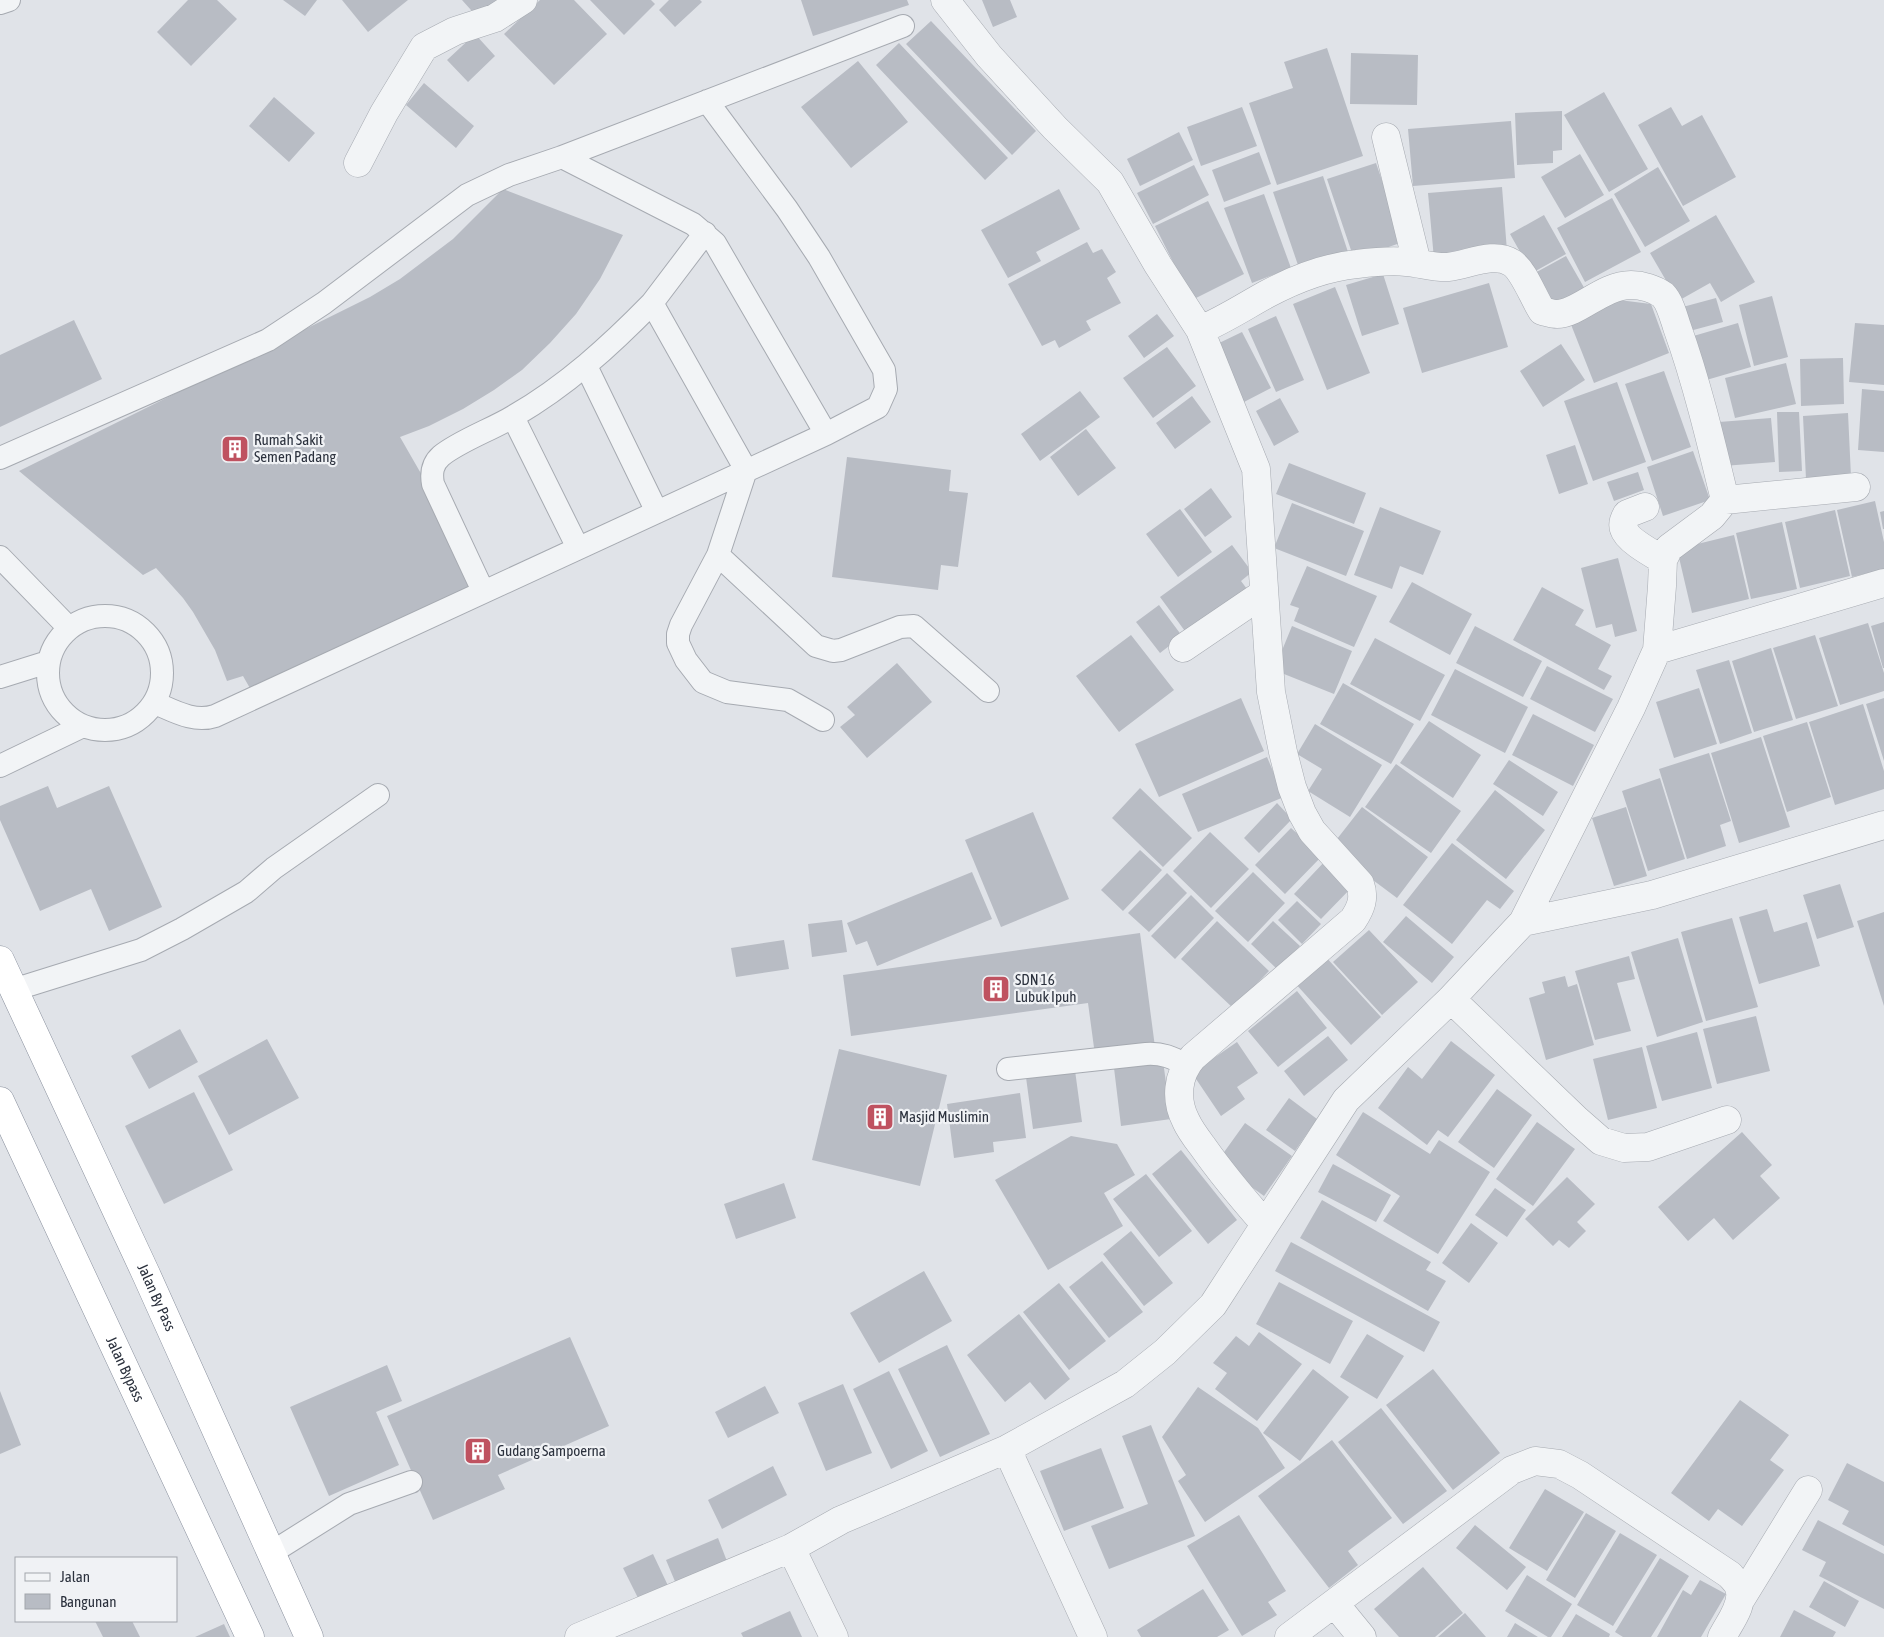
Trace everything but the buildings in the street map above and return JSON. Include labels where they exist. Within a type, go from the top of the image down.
[{"type":"highway","name":"Jalan By Pass","points":[[0,960],[146,1274],[309,1637]]},
{"type":"highway","name":"Jalan Bypass","points":[[2,1109],[250,1637]]},
{"type":"street","points":[[358,163],[384,113],[424,48],[455,31],[495,18],[523,0]]},
{"type":"street","points":[[945,0],[989,56],[1055,128],[1110,182],[1158,265],[1200,330],[1256,469],[1271,692],[1283,752],[1292,787],[1302,813],[1312,831],[1360,884],[1364,894],[1361,908],[1353,920],[1186,1065],[1178,1086],[1181,1108],[1186,1121],[1224,1177],[1265,1224]]},
{"type":"street","points":[[1386,137],[1417,263]]},
{"type":"street","points":[[1200,330],[1221,321],[1267,294],[1329,268],[1380,262],[1406,262],[1447,267],[1485,259],[1510,261],[1517,267],[1542,311],[1558,314],[1575,308],[1613,288],[1631,285],[1652,289],[1665,296],[1681,338],[1701,402],[1725,500]]},
{"type":"street","points":[[579,1637],[791,1548],[841,1520],[1006,1449],[1125,1384],[1165,1352],[1213,1305],[1346,1100],[1451,998],[1523,922],[1631,708],[1657,650],[1663,560],[1669,548],[1712,516],[1725,500],[1856,487]]},
{"type":"street","points":[[1644,507],[1627,514],[1623,521],[1623,529],[1628,537],[1663,560]]},
{"type":"street","points":[[1657,650],[1884,583]]},
{"type":"street","points":[[1182,648],[1264,594]]},
{"type":"street","points":[[1523,922],[1652,895],[1884,825]]},
{"type":"street","points":[[1451,998],[1577,1120],[1602,1141],[1624,1148],[1648,1147],[1728,1120]]},
{"type":"street","points":[[1006,1449],[1093,1637]]},
{"type":"street","points":[[1289,1637],[1512,1470],[1535,1461],[1559,1464],[1580,1475],[1730,1575],[1739,1587],[1741,1598]]},
{"type":"street","points":[[1722,1637],[1738,1609],[1741,1598],[1808,1490]]},
{"type":"street","points":[[791,1548],[834,1637]]},
{"type":"street","points":[[1335,1604],[1362,1637]]},
{"type":"lane","points":[[0,3],[9,0]]},
{"type":"lane","points":[[0,458],[268,340],[324,302],[468,195],[509,176],[903,26]]},
{"type":"lane","points":[[154,703],[190,718],[207,719],[215,716],[482,591],[826,434],[878,407],[886,389],[884,370],[819,257],[787,209],[707,101]]},
{"type":"lane","points":[[562,157],[693,224],[705,233],[724,255],[826,434]]},
{"type":"lane","points":[[482,591],[433,484],[431,474],[435,462],[441,456],[513,417],[548,395],[586,366],[618,338],[652,303],[705,233]]},
{"type":"lane","points":[[652,303],[746,470],[718,555],[680,625],[678,643],[686,660],[703,682],[714,688],[727,692],[788,700],[823,720]]},
{"type":"lane","points":[[586,366],[657,512]]},
{"type":"lane","points":[[513,417],[578,548]]},
{"type":"lane","points":[[718,555],[816,646],[825,650],[841,650],[900,627],[914,626],[988,691]]},
{"type":"lane","points":[[0,558],[69,628]]},
{"type":"lane","points":[[106,615],[126,619],[143,629],[156,645],[162,664],[162,684],[154,703],[141,718],[124,728],[103,730],[83,726],[67,716],[54,700],[48,682],[48,662],[55,643],[69,628],[86,618],[106,615]]},
{"type":"lane","points":[[0,677],[48,662]]},
{"type":"lane","points":[[0,766],[83,726]]},
{"type":"lane","points":[[13,990],[142,950],[246,892],[274,868],[378,795]]},
{"type":"lane","points":[[1008,1069],[1153,1053],[1161,1053],[1172,1057],[1186,1065]]},
{"type":"lane","points":[[271,1552],[349,1504],[411,1482]]},
{"type":"place","name":"Rumah Sakit Semen Padang","points":[[235,449]]},
{"type":"place","name":"SDN 16 Lubuk Ipuh","points":[[996,989]]},
{"type":"place","name":"Masjid Muslimin","points":[[880,1117]]},
{"type":"place","name":"Gudang Sampoerna","points":[[478,1451]]}]
